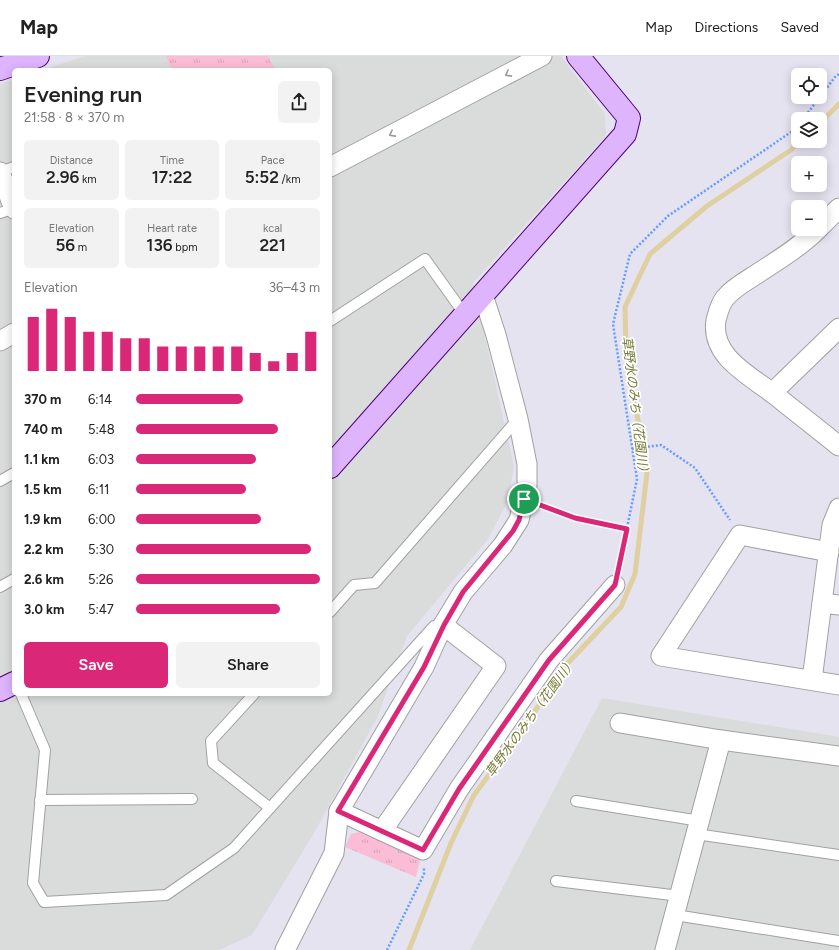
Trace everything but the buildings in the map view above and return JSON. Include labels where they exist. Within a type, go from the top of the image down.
[{"type":"street","points":[[0,69],[38,56]]},
{"type":"street","points":[[332,166],[542,56]]},
{"type":"street","points":[[332,465],[625,134],[629,118],[578,56]]},
{"type":"street","points":[[0,172],[12,204]]},
{"type":"street","points":[[827,220],[839,208]]},
{"type":"street","points":[[811,236],[805,242],[742,284],[725,298],[718,312],[716,326],[718,342],[725,355],[737,367],[839,446]]},
{"type":"street","points":[[286,950],[334,853],[338,811],[424,667],[444,625],[463,592],[513,531],[519,520],[527,485],[527,464],[518,419],[496,335],[483,295]]},
{"type":"street","points":[[772,393],[839,328]]},
{"type":"street","points":[[0,341],[12,334]]},
{"type":"street","points":[[812,680],[831,604],[829,552],[832,525],[839,508]]},
{"type":"street","points":[[829,552],[740,535],[660,656],[839,685]]},
{"type":"street","points":[[338,811],[423,850],[459,789],[549,660],[615,585]]},
{"type":"street","points":[[382,831],[496,666],[444,625]]},
{"type":"street","points":[[0,690],[12,684]]},
{"type":"street","points":[[620,723],[721,740],[839,756]]},
{"type":"street","points":[[665,950],[721,740]]},
{"type":"lane","points":[[0,172],[12,168]]},
{"type":"lane","points":[[0,213],[12,210]]},
{"type":"lane","points":[[332,320],[425,259],[465,315]]},
{"type":"lane","points":[[332,610],[354,586],[375,583],[518,419]]},
{"type":"lane","points":[[0,481],[12,474]]},
{"type":"lane","points":[[0,587],[12,580]]},
{"type":"lane","points":[[22,696],[45,750],[33,883],[44,902],[166,895],[234,848],[434,626],[444,625]]},
{"type":"lane","points":[[252,696],[212,741],[213,763],[270,808]]},
{"type":"lane","points":[[40,800],[192,798]]},
{"type":"lane","points":[[576,801],[839,855]]},
{"type":"lane","points":[[556,881],[680,896]]},
{"type":"lane","points":[[675,914],[839,941]]},
{"type":"path","points":[[827,88],[839,74]]},
{"type":"path","points":[[808,112],[815,104]]},
{"type":"path","points":[[615,585],[637,479],[613,324],[630,254],[668,216],[791,132]]},
{"type":"path","points":[[632,449],[661,445],[695,468],[740,535]]},
{"type":"path","points":[[524,499],[575,518],[627,529]]},
{"type":"path","points":[[387,950],[424,874],[423,850]]},
{"type":"shaded area","points":[[85,56],[561,56],[605,114],[606,136],[473,283],[514,467],[507,503],[488,539],[407,636],[377,718],[314,833],[252,935],[219,950],[0,950],[0,84],[12,80],[12,696],[332,696],[332,68],[49,68]]},
{"type":"shaded area","points":[[602,698],[839,737],[839,950],[470,950]]},
{"type":"green space","points":[[166,56],[268,56],[274,68],[171,68]]},
{"type":"green space","points":[[364,831],[421,857],[416,877],[345,847],[351,834]]},
{"type":"waterway","name":"草野水のみち（花園川）","points":[[827,116],[839,104]]},
{"type":"waterway","name":"草野水のみち（花園川）","points":[[409,950],[451,843],[474,795],[521,732],[566,665],[621,607],[635,574],[647,473],[626,350],[625,307],[650,254],[707,206],[793,148]]},
{"type":"route","points":[[524,499],[575,518],[627,529],[615,585],[549,660],[459,789],[423,850],[338,811],[424,667],[444,625],[463,592],[513,531],[519,520],[524,499]]}]
